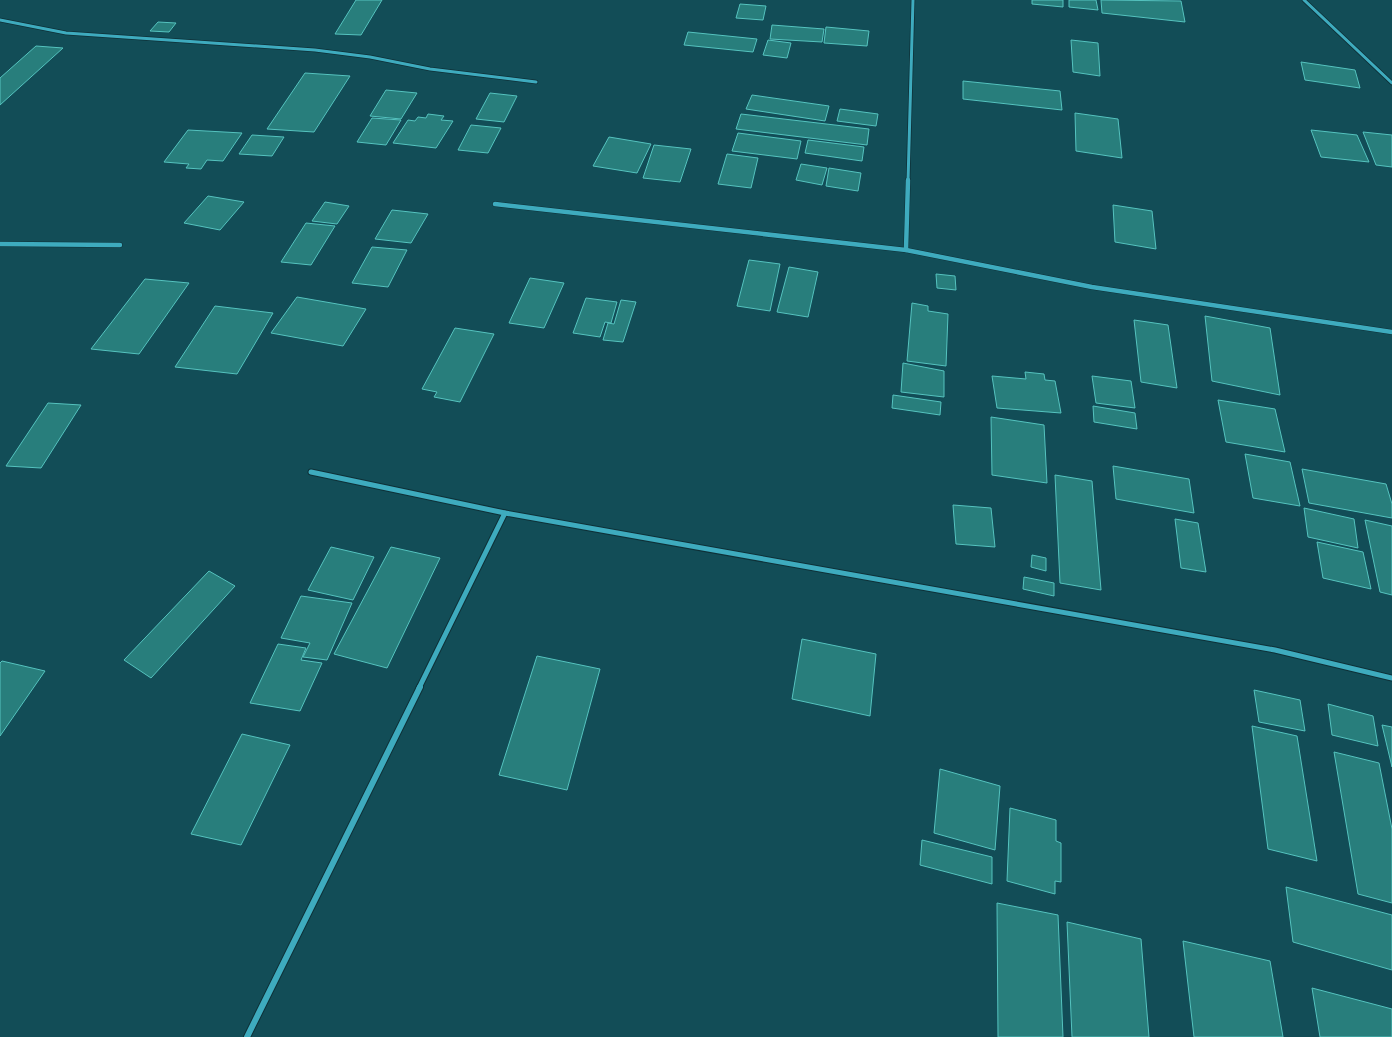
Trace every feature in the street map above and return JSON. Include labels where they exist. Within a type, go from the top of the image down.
[{"type":"street","points":[[906,250],[913,0]]},
{"type":"street","points":[[1304,0],[1392,83]]},
{"type":"street","points":[[0,20],[66,33],[316,50],[370,57],[430,70],[536,82]]},
{"type":"street","points":[[495,204],[906,250],[1092,287],[1392,332]]},
{"type":"street","points":[[0,244],[120,245]]},
{"type":"street","points":[[311,472],[505,513],[1275,650],[1392,678]]},
{"type":"street","points":[[247,1037],[505,513]]},
{"type":"building","points":[[356,0],[382,0],[361,35],[335,34]]},
{"type":"building","points":[[1032,0],[1063,0],[1063,7],[1032,4]]},
{"type":"building","points":[[1069,0],[1096,0],[1098,10],[1069,7]]},
{"type":"building","points":[[1101,0],[1181,1],[1185,22],[1102,13]]},
{"type":"building","points":[[740,4],[766,6],[763,20],[736,18]]},
{"type":"building","points":[[158,22],[176,23],[169,32],[150,31]]},
{"type":"building","points":[[772,25],[824,29],[822,42],[770,39]]},
{"type":"building","points":[[826,27],[869,31],[867,46],[824,43]]},
{"type":"building","points":[[688,32],[757,39],[753,52],[684,45]]},
{"type":"building","points":[[768,40],[791,43],[787,58],[763,55]]},
{"type":"building","points":[[1071,40],[1098,43],[1100,76],[1073,72]]},
{"type":"building","points":[[36,46],[63,48],[0,105],[0,78]]},
{"type":"building","points":[[1301,62],[1355,70],[1360,88],[1305,80]]},
{"type":"building","points":[[305,73],[350,76],[314,132],[267,129]]},
{"type":"building","points":[[963,81],[1060,91],[1062,110],[963,99]]},
{"type":"building","points":[[386,90],[417,93],[401,119],[370,116]]},
{"type":"building","points":[[490,93],[517,96],[504,122],[476,119]]},
{"type":"building","points":[[752,95],[829,106],[825,121],[746,109]]},
{"type":"building","points":[[840,109],[878,114],[876,126],[837,121]]},
{"type":"building","points":[[1075,113],[1118,119],[1122,158],[1076,151]]},
{"type":"building","points":[[428,114],[444,116],[441,120],[453,121],[436,148],[393,143],[408,120],[415,121],[418,117],[426,118]]},
{"type":"building","points":[[741,114],[869,129],[867,145],[736,129]]},
{"type":"building","points":[[372,118],[401,120],[386,145],[357,142]]},
{"type":"building","points":[[471,125],[501,128],[488,153],[458,150]]},
{"type":"building","points":[[188,130],[242,133],[223,161],[207,160],[201,169],[186,168],[189,164],[164,162]]},
{"type":"building","points":[[1311,130],[1357,135],[1369,162],[1321,157]]},
{"type":"building","points":[[1363,132],[1392,135],[1392,167],[1376,165]]},
{"type":"building","points":[[738,133],[801,141],[797,159],[732,151]]},
{"type":"building","points":[[252,135],[284,137],[272,156],[239,154]]},
{"type":"building","points":[[609,137],[651,144],[637,173],[593,166]]},
{"type":"building","points":[[808,140],[864,147],[862,161],[805,153]]},
{"type":"building","points":[[654,145],[691,149],[680,182],[643,178]]},
{"type":"building","points":[[727,154],[758,158],[751,188],[718,184]]},
{"type":"building","points":[[801,164],[827,168],[822,185],[796,180]]},
{"type":"building","points":[[829,168],[861,173],[858,191],[826,186]]},
{"type":"building","points":[[208,196],[244,202],[220,230],[184,223]]},
{"type":"building","points":[[325,202],[349,206],[337,224],[312,221]]},
{"type":"building","points":[[1113,205],[1152,211],[1156,249],[1115,242]]},
{"type":"building","points":[[392,210],[428,214],[411,243],[375,239]]},
{"type":"building","points":[[306,223],[335,226],[311,265],[281,262]]},
{"type":"building","points":[[372,247],[407,250],[388,287],[352,283]]},
{"type":"building","points":[[749,260],[780,264],[770,311],[737,306]]},
{"type":"building","points":[[789,267],[818,272],[808,317],[777,312]]},
{"type":"building","points":[[936,274],[955,276],[956,290],[937,288]]},
{"type":"building","points":[[530,278],[564,283],[544,328],[509,323]]},
{"type":"building","points":[[145,279],[189,283],[139,354],[91,349]]},
{"type":"building","points":[[297,297],[366,309],[343,346],[271,333]]},
{"type":"building","points":[[586,298],[617,302],[611,323],[605,322],[600,337],[573,333]]},
{"type":"building","points":[[621,300],[636,302],[623,342],[603,340],[608,323],[614,324]]},
{"type":"building","points":[[912,303],[928,306],[928,311],[948,314],[946,366],[907,361]]},
{"type":"building","points":[[215,306],[273,313],[237,374],[175,367]]},
{"type":"building","points":[[1205,316],[1270,328],[1280,395],[1212,381]]},
{"type":"building","points":[[1134,320],[1168,325],[1177,388],[1141,382]]},
{"type":"building","points":[[455,328],[494,334],[460,402],[434,397],[437,392],[422,389]]},
{"type":"building","points":[[903,363],[944,371],[944,397],[901,392]]},
{"type":"building","points":[[1025,372],[1044,374],[1045,380],[1055,381],[1061,413],[997,408],[992,376],[1026,379]]},
{"type":"building","points":[[1092,376],[1131,381],[1135,408],[1096,403]]},
{"type":"building","points":[[893,395],[941,402],[940,415],[892,408]]},
{"type":"building","points":[[1218,400],[1275,409],[1285,452],[1226,442]]},
{"type":"building","points":[[48,403],[81,405],[41,468],[6,466]]},
{"type":"building","points":[[1093,406],[1135,413],[1137,429],[1094,422]]},
{"type":"building","points":[[991,417],[1044,425],[1047,483],[992,475]]},
{"type":"building","points":[[1245,454],[1290,462],[1300,506],[1253,498]]},
{"type":"building","points":[[1113,466],[1189,479],[1194,513],[1116,499]]},
{"type":"building","points":[[1302,469],[1386,484],[1392,504],[1392,518],[1309,503]]},
{"type":"building","points":[[1055,475],[1092,481],[1101,590],[1060,583]]},
{"type":"building","points":[[953,505],[991,508],[995,547],[956,544]]},
{"type":"building","points":[[1304,508],[1354,519],[1358,548],[1308,537]]},
{"type":"building","points":[[1175,519],[1198,523],[1206,572],[1181,568]]},
{"type":"building","points":[[1365,520],[1392,526],[1392,595],[1380,592]]},
{"type":"building","points":[[1317,542],[1363,552],[1371,589],[1323,578]]},
{"type":"building","points":[[331,547],[374,557],[353,600],[308,590]]},
{"type":"building","points":[[391,547],[440,558],[387,668],[334,654]]},
{"type":"building","points":[[1032,555],[1046,558],[1046,571],[1031,567]]},
{"type":"building","points":[[209,571],[235,586],[151,678],[124,660]]},
{"type":"building","points":[[1024,577],[1054,583],[1054,596],[1023,589]]},
{"type":"building","points":[[301,596],[352,603],[327,660],[303,657],[310,643],[281,638]]},
{"type":"building","points":[[802,639],[876,654],[870,716],[792,699]]},
{"type":"building","points":[[278,644],[306,648],[301,660],[322,663],[300,711],[250,703]]},
{"type":"building","points":[[537,656],[600,669],[567,790],[499,775]]},
{"type":"building","points":[[2,661],[45,671],[0,736],[0,663]]},
{"type":"building","points":[[1254,690],[1300,700],[1305,731],[1259,722]]},
{"type":"building","points":[[1328,704],[1373,716],[1378,746],[1332,735]]},
{"type":"building","points":[[1382,725],[1392,727],[1392,767]]},
{"type":"building","points":[[1252,726],[1297,736],[1317,861],[1268,849]]},
{"type":"building","points":[[242,734],[290,745],[241,845],[191,834]]},
{"type":"building","points":[[1334,752],[1379,763],[1392,829],[1392,903],[1358,894]]},
{"type":"building","points":[[940,769],[1000,786],[995,850],[934,833]]},
{"type":"building","points":[[1010,808],[1056,820],[1056,841],[1061,843],[1061,882],[1055,881],[1055,894],[1007,881]]},
{"type":"building","points":[[922,840],[992,857],[992,884],[920,865]]},
{"type":"building","points":[[1286,887],[1392,915],[1392,970],[1293,942]]},
{"type":"building","points":[[997,903],[1058,915],[1063,1037],[998,1037]]},
{"type":"building","points":[[1067,922],[1141,939],[1149,1037],[1072,1037]]},
{"type":"building","points":[[1183,941],[1270,961],[1283,1037],[1194,1037]]},
{"type":"building","points":[[1312,988],[1392,1009],[1392,1037],[1320,1037]]}]
